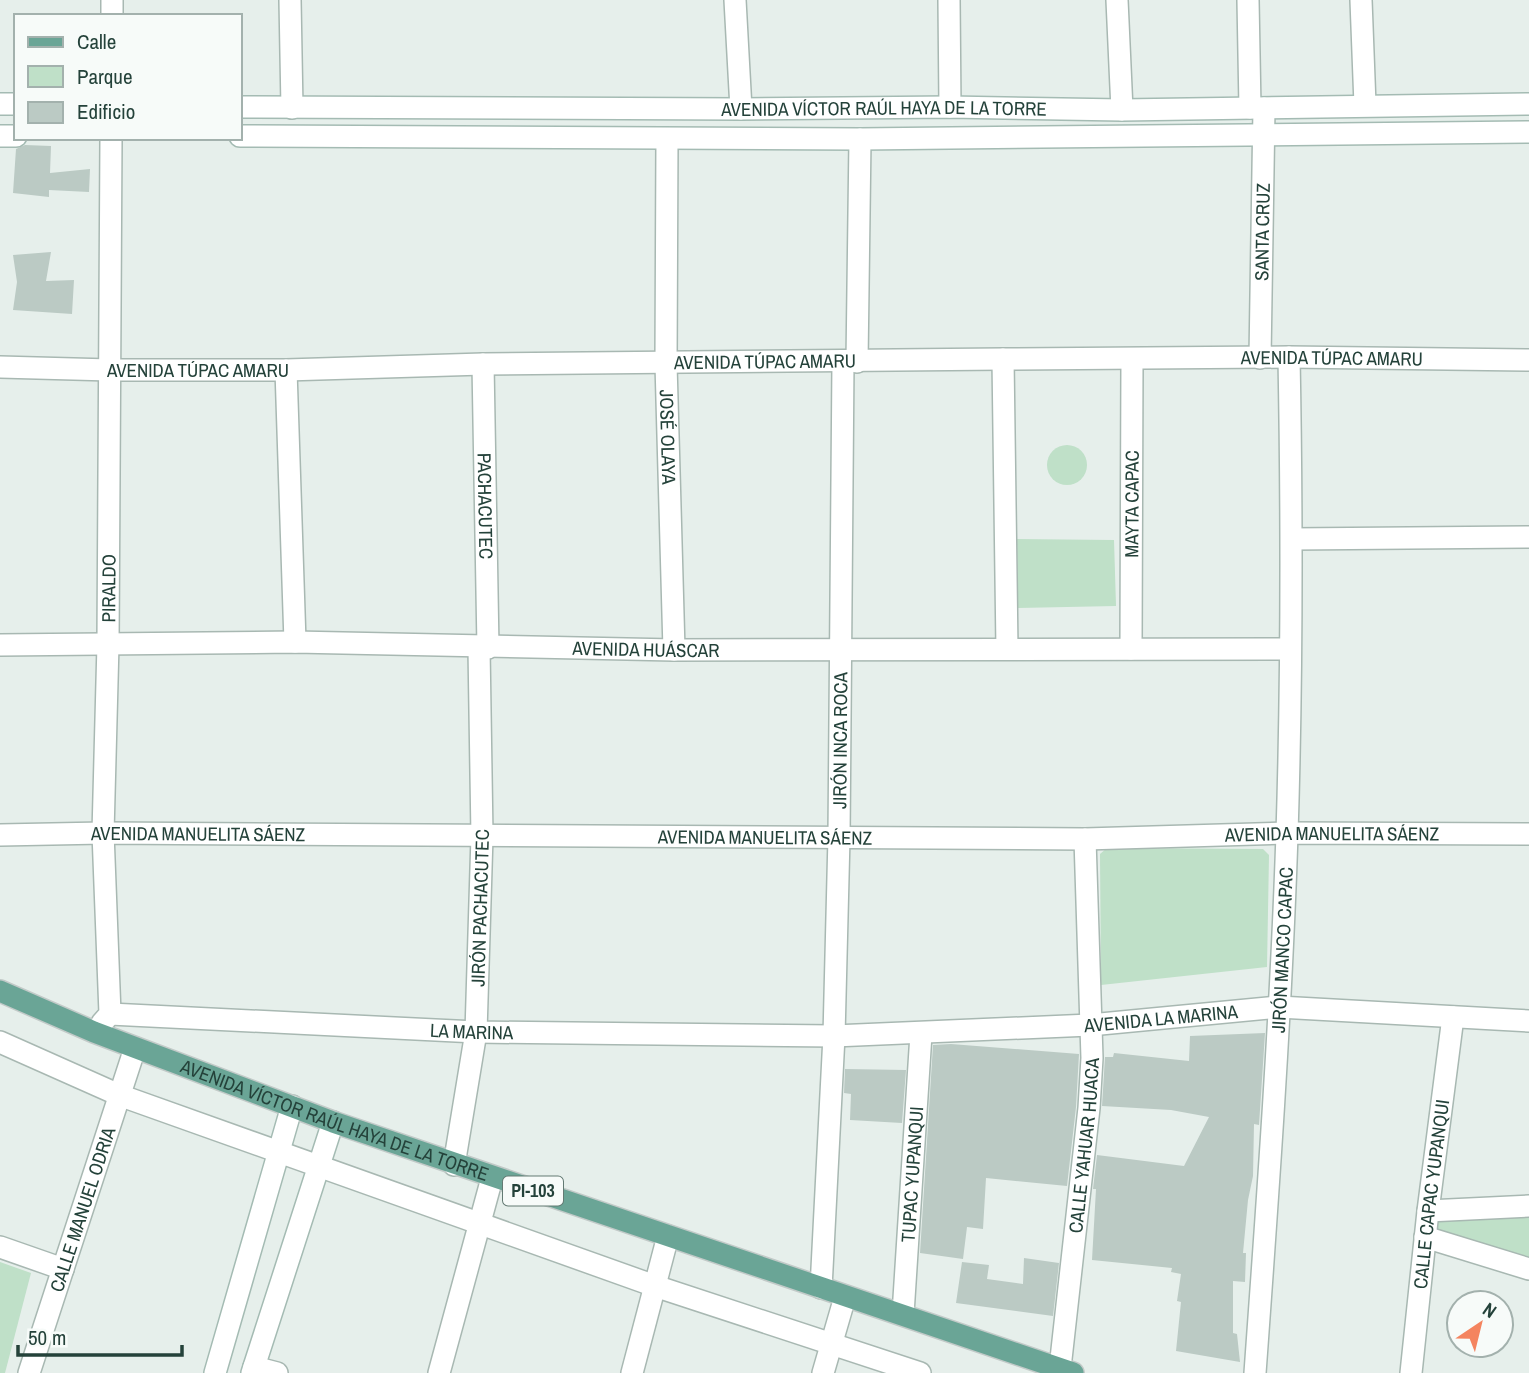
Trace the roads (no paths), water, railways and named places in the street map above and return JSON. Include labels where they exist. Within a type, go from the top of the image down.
[{"type":"main road","name":"AVENIDA VÍCTOR RAÚL HAYA DE LA TORRE","points":[[4,998],[454,1165],[1066,1371]]},
{"type":"street","points":[[290,0],[292,108]]},
{"type":"street","points":[[735,0],[741,109]]},
{"type":"street","points":[[949,0],[950,107]]},
{"type":"street","points":[[1117,0],[1122,110]]},
{"type":"street","name":"SANTA CRUZ","points":[[1248,0],[1257,108],[1265,136],[1260,358]]},
{"type":"street","points":[[1361,0],[1365,105]]},
{"type":"street","name":"AVENIDA VÍCTOR RAÚL HAYA DE LA TORRE","points":[[242,107],[950,107],[1122,110],[1529,104]]},
{"type":"street","name":"AVENIDA VÍCTOR RAÚL HAYA DE LA TORRE","points":[[242,136],[860,139],[1529,132]]},
{"type":"street","name":"JOSÉ OLAYA","points":[[667,139],[666,364],[674,650]]},
{"type":"street","name":"JIRÓN INCA ROCA","points":[[821,1288],[834,1036],[839,837],[839,649],[860,139]]},
{"type":"street","name":"PIRALDO","points":[[110,1014],[103,833],[108,644],[111,140]]},
{"type":"street","name":"JIRÓN MANCO CAPAC","points":[[1255,1373],[1279,1007],[1287,833],[1292,539],[1289,358]]},
{"type":"street","points":[[1003,359],[1007,649]]},
{"type":"street","name":"AVENIDA TÚPAC AMARU","points":[[0,366],[110,370],[286,370],[483,364],[1003,359],[1529,360]]},
{"type":"street","name":"MAYTA CAPAC","points":[[1131,649],[1132,359]]},
{"type":"street","name":"PACHACUTEC","points":[[483,364],[484,648]]},
{"type":"street","points":[[286,370],[295,642]]},
{"type":"street","points":[[1292,539],[1529,537]]},
{"type":"street","name":"AVENIDA HUÁSCAR","points":[[0,645],[295,642],[674,650],[1290,649]]},
{"type":"street","name":"JIRÓN PACHACUTEC","points":[[454,1165],[476,1032],[484,648]]},
{"type":"street","name":"AVENIDA MANUELITA SÁENZ","points":[[0,835],[103,833],[1085,839],[1287,833],[1529,834]]},
{"type":"street","name":"CALLE YAHUAR HUACA","points":[[1066,1371],[1092,1058],[1085,839]]},
{"type":"street","name":"AVENIDA LA MARINA","points":[[834,1036],[1090,1025],[1279,1007],[1529,1021]]},
{"type":"street","points":[[94,1032],[110,1014]]},
{"type":"street","name":"LA MARINA","points":[[110,1014],[476,1032],[834,1036]]},
{"type":"street","name":"CALLE CAPAC YUPANQUI","points":[[1412,1373],[1425,1237],[1453,1017]]},
{"type":"street","name":"TUPAC YUPANQUI","points":[[903,1314],[920,1034]]},
{"type":"street","points":[[0,1042],[119,1095],[319,1164],[655,1286],[920,1373]]},
{"type":"street","name":"CALLE MANUEL ODRIA","points":[[29,1373],[135,1048]]},
{"type":"street","points":[[215,1373],[292,1106]]},
{"type":"street","points":[[277,1373],[253,1370],[333,1122]]},
{"type":"street","points":[[439,1373],[492,1178]]},
{"type":"street","points":[[1428,1211],[1529,1206]]},
{"type":"street","points":[[632,1373],[668,1236]]},
{"type":"street","points":[[1425,1237],[1529,1269]]},
{"type":"street","points":[[0,1247],[63,1269]]},
{"type":"street","points":[[823,1373],[845,1297]]}]
